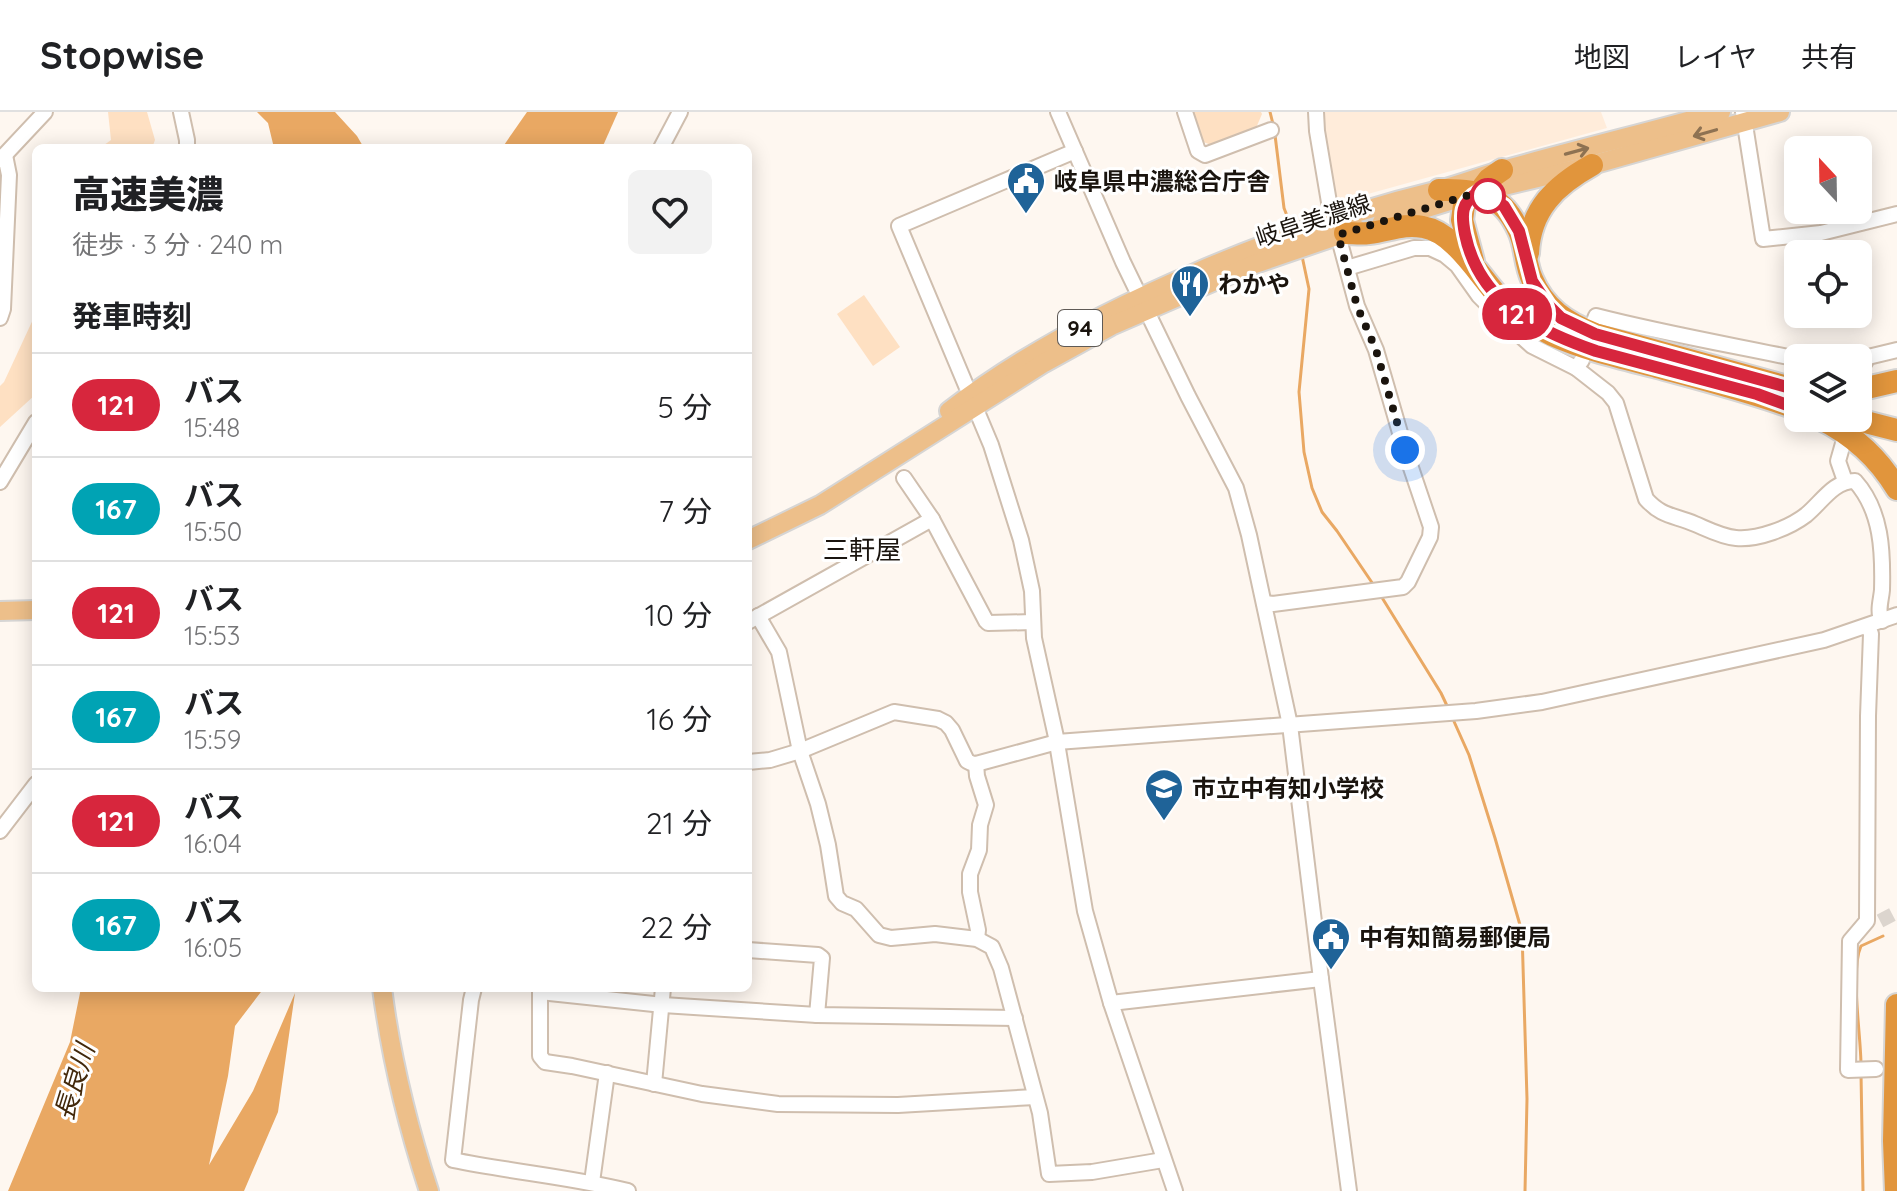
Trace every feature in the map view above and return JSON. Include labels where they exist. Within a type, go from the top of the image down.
[{"type":"highway","points":[[1528,268],[1528,248],[1536,216],[1557,188],[1592,165]]},
{"type":"highway","points":[[1479,273],[1471,256],[1462,220],[1464,205],[1502,170]]},
{"type":"highway","points":[[1439,190],[1479,192],[1504,206],[1519,231],[1528,268],[1539,292],[1561,318],[1574,326],[1761,387],[1784,399]]},
{"type":"highway","points":[[1338,230],[1368,234],[1412,225],[1427,227],[1440,232],[1454,245],[1513,311],[1551,334],[1596,351],[1761,387],[1784,388]]},
{"type":"highway","points":[[1872,378],[1897,381]]},
{"type":"highway","points":[[1872,411],[1897,417]]},
{"type":"highway","points":[[1872,424],[1897,430]]},
{"type":"highway","points":[[1844,432],[1876,460],[1897,489]]},
{"type":"highway","points":[[1896,1191],[1897,1005]]},
{"type":"main road","name":"岐阜美濃線","points":[[1338,230],[1439,190],[1502,170],[1721,112]]},
{"type":"main road","name":"岐阜美濃線","points":[[752,538],[820,505],[896,458],[946,413],[973,400],[1019,361],[1245,251],[1296,241],[1592,165],[1744,117],[1780,112]]},
{"type":"main road","points":[[0,611],[32,610]]},
{"type":"main road","points":[[383,992],[389,1041],[411,1135],[429,1191]]},
{"type":"street","points":[[1,311],[9,175],[3,158],[45,112]]},
{"type":"street","points":[[181,112],[187,144]]},
{"type":"street","points":[[663,144],[680,112]]},
{"type":"street","points":[[1058,112],[1143,303],[1236,488],[1249,535],[1290,725],[1349,1191]]},
{"type":"street","points":[[1185,112],[1198,151],[1205,155],[1271,130]]},
{"type":"street","points":[[1264,603],[1403,587],[1430,537],[1431,527],[1376,350],[1357,306],[1317,131],[1316,112]]},
{"type":"street","points":[[1744,117],[1763,239],[1821,233],[1897,214]]},
{"type":"street","points":[[1075,151],[899,226],[991,445],[1021,540],[1032,591],[1034,638],[1057,742],[1085,911],[1111,1003],[1175,1191]]},
{"type":"street","points":[[1347,268],[1414,248],[1430,248],[1445,255],[1457,265],[1479,296],[1532,346],[1579,364],[1608,393],[1616,403],[1646,499],[1654,509],[1667,516],[1736,538],[1758,536],[1806,516],[1830,491],[1845,481],[1855,481],[1864,491],[1878,524],[1883,558],[1879,615],[1871,634],[1868,716],[1874,921],[1850,941],[1848,1070],[1866,1069]]},
{"type":"street","points":[[1594,321],[1596,316],[1784,356]]},
{"type":"street","points":[[1872,356],[1897,350]]},
{"type":"street","points":[[0,482],[32,429]]},
{"type":"street","points":[[1844,440],[1838,461],[1845,481]]},
{"type":"street","points":[[904,478],[932,519],[986,621],[1033,622]]},
{"type":"street","points":[[932,519],[753,619],[779,652],[800,751],[828,845],[836,896],[856,909],[879,935],[891,938],[935,934],[977,939],[992,947],[1001,968],[1035,1097],[1049,1174],[1092,1172],[1163,1160]]},
{"type":"street","points":[[752,762],[800,751],[894,712],[946,723],[967,761],[976,764],[1057,742],[1450,712],[1542,702],[1824,640],[1897,615]]},
{"type":"street","points":[[976,764],[986,805],[980,825],[979,850],[970,874],[977,939]]},
{"type":"street","points":[[0,831],[32,789]]},
{"type":"street","points":[[752,950],[818,955],[822,958],[817,1015]]},
{"type":"street","points":[[1111,1003],[1321,979]]},
{"type":"street","points":[[473,992],[453,1160],[592,1182],[628,1191]]},
{"type":"street","points":[[540,992],[540,1056],[545,1062],[702,1094],[778,1104],[898,1105],[1035,1097]]},
{"type":"street","points":[[556,992],[663,1005],[817,1015],[1015,1018]]},
{"type":"street","points":[[654,1084],[663,992]]},
{"type":"street","points":[[592,1182],[607,1073]]},
{"type":"shaded area","points":[[108,112],[147,112],[154,144],[106,144],[111,140]]},
{"type":"shaded area","points":[[1192,112],[1262,114],[1256,128],[1211,145],[1201,141]]},
{"type":"shaded area","points":[[1321,112],[1601,112],[1607,128],[1339,202],[1334,199]]},
{"type":"shaded area","points":[[864,295],[900,347],[873,366],[837,314]]},
{"type":"shaded area","points":[[32,322],[32,398],[0,427],[0,386]]},
{"type":"water","points":[[257,112],[335,112],[362,144],[273,144],[268,123]]},
{"type":"water","points":[[527,112],[618,112],[604,144],[505,144]]},
{"type":"water","name":"長良川","points":[[80,992],[261,992],[235,1026],[209,1165],[253,1091],[295,993],[278,1112],[244,1191],[8,1191],[70,1042]]},
{"type":"waterway","points":[[1270,112],[1273,124]]},
{"type":"waterway","points":[[1275,135],[1284,208],[1291,226]]},
{"type":"waterway","points":[[1302,256],[1309,289],[1299,392],[1304,452],[1312,488],[1322,512],[1375,587]]},
{"type":"waterway","points":[[1381,596],[1449,710]]},
{"type":"waterway","points":[[1452,717],[1469,755],[1522,932],[1527,1099],[1525,1191]]},
{"type":"waterway","points":[[1861,1065],[1856,987],[1858,957],[1861,946],[1883,936]]},
{"type":"waterway","points":[[1861,1073],[1863,1191]]},
{"type":"tunnel","points":[[1880,921],[1897,912]]},
{"type":"bus line","name":"121","points":[[1784,386],[1574,326],[1548,305],[1532,281],[1519,231],[1504,206],[1479,192],[1464,205],[1462,220],[1465,235],[1479,273],[1497,296],[1531,324],[1596,351],[1784,404]]},
{"type":"place","name":"岐阜県中濃総合庁舎","points":[[1026,215]]},
{"type":"place","name":"わかや","points":[[1190,318]]},
{"type":"place","name":"市立中有知小学校","points":[[1164,822]]},
{"type":"place","name":"中有知簡易郵便局","points":[[1331,971]]},
{"type":"district","name":"三軒屋","points":[[862,549]]},
{"type":"route","points":[[1405,450],[1376,350],[1357,306],[1338,235],[1479,192],[1488,196]]}]
